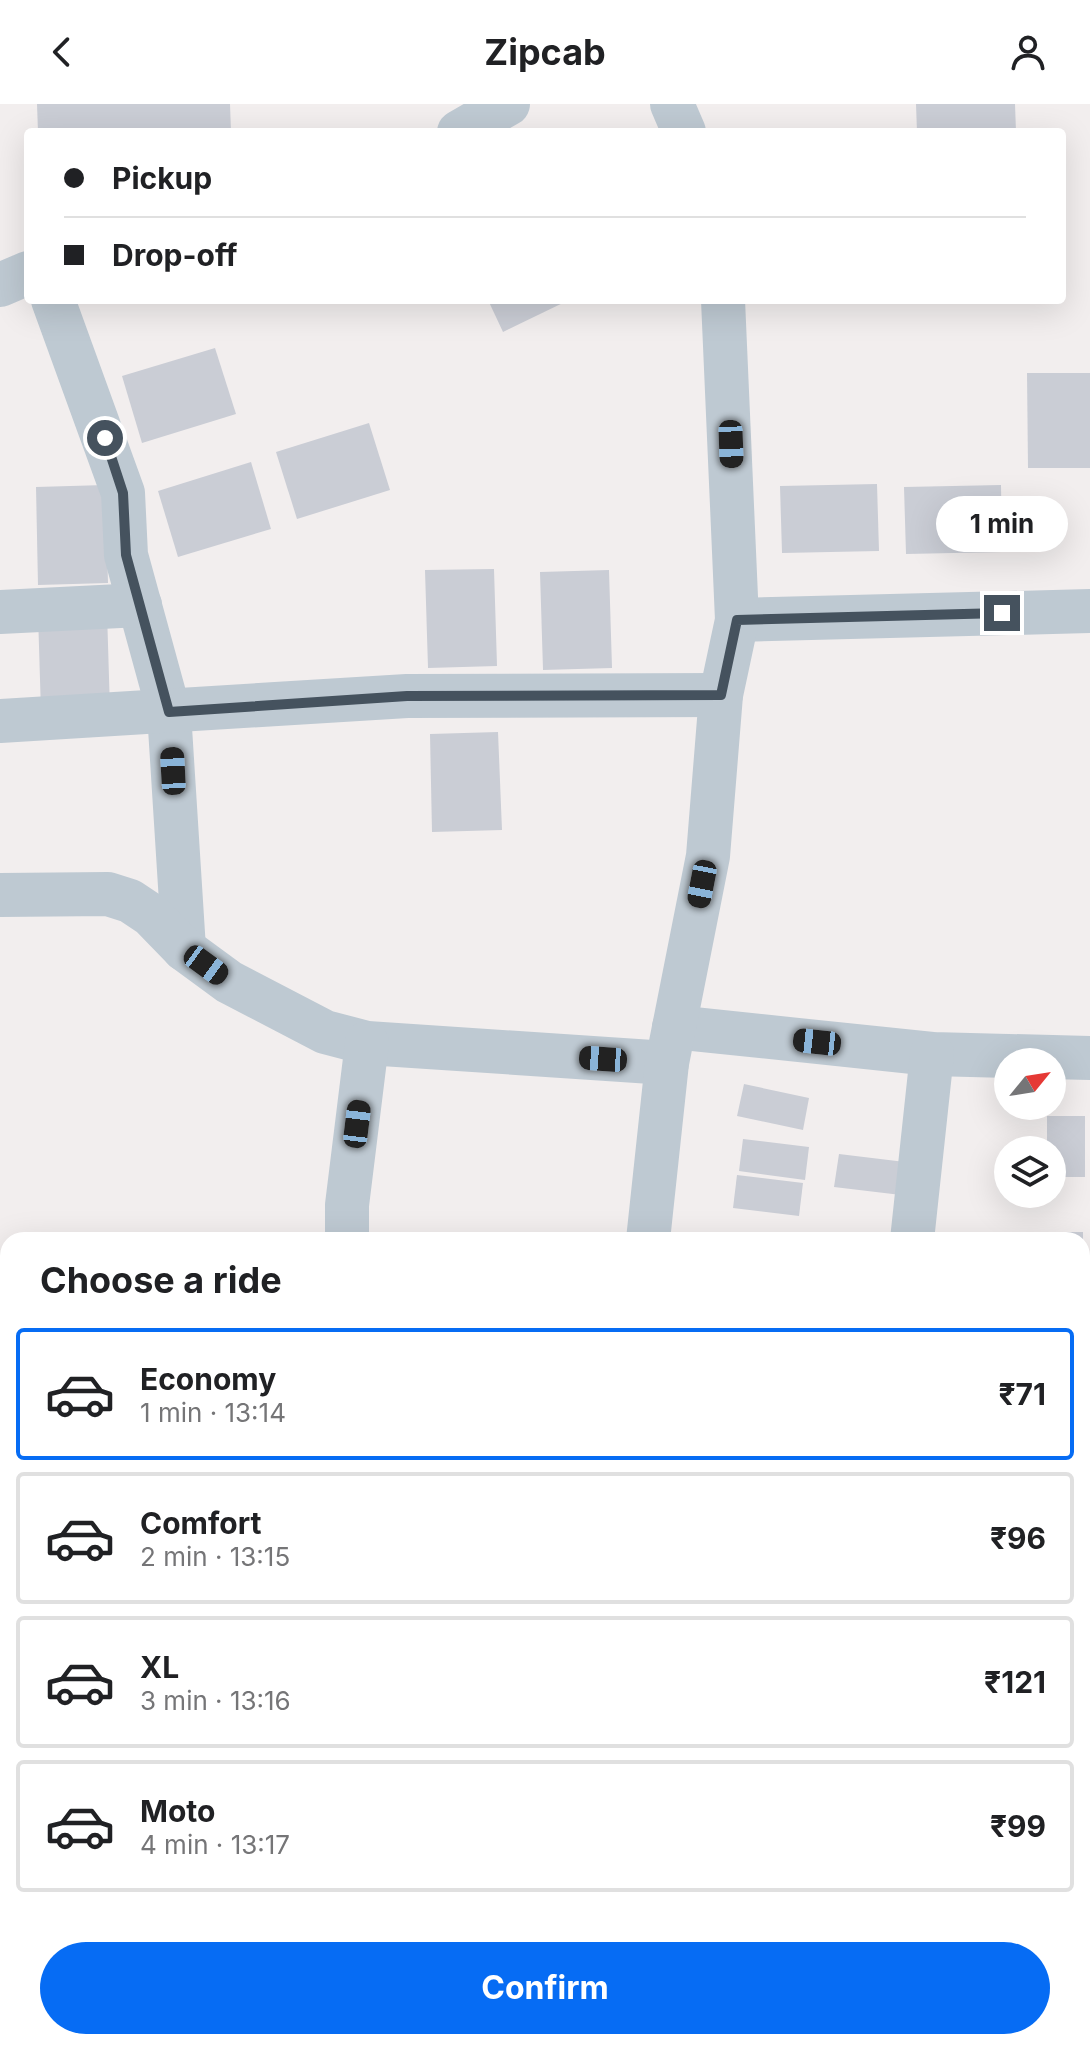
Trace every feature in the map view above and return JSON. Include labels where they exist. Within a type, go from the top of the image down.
[{"type":"street","points":[[466,128],[508,104]]},
{"type":"street","points":[[672,104],[682,128]]},
{"type":"street","points":[[705,104],[707,128]]},
{"type":"street","points":[[0,285],[24,275]]},
{"type":"street","points":[[54,304],[123,493],[126,555],[169,712],[184,949]]},
{"type":"street","points":[[649,1232],[670,1045],[708,856],[721,695],[737,620],[723,304]]},
{"type":"street","points":[[0,612],[140,605]]},
{"type":"street","points":[[737,620],[1090,611]]},
{"type":"street","points":[[0,721],[407,696],[721,695]]},
{"type":"street","points":[[0,895],[108,894],[130,901],[151,915],[184,949],[229,982],[325,1032],[367,1043],[670,1045],[1090,1058]]},
{"type":"street","points":[[347,1232],[347,1205],[367,1043]]},
{"type":"street","points":[[913,1232],[932,1054]]},
{"type":"building","points":[[37,104],[230,104],[231,128],[38,128]]},
{"type":"building","points":[[916,104],[1015,104],[1016,128],[917,128]]},
{"type":"building","points":[[490,304],[561,304],[503,332]]},
{"type":"building","points":[[215,348],[236,414],[142,443],[122,376]]},
{"type":"building","points":[[1027,373],[1090,373],[1090,468],[1028,468]]},
{"type":"building","points":[[369,423],[390,490],[297,519],[276,452]]},
{"type":"building","points":[[251,462],[271,529],[178,557],[158,491]]},
{"type":"building","points":[[877,484],[879,551],[782,553],[780,486]]},
{"type":"building","points":[[105,485],[108,583],[38,585],[36,487]]},
{"type":"building","points":[[1001,485],[1002,552],[906,554],[904,487]]},
{"type":"building","points":[[494,569],[497,666],[428,668],[425,570]]},
{"type":"building","points":[[609,570],[612,668],[543,670],[540,572]]},
{"type":"building","points":[[107,612],[110,710],[41,712],[38,614]]},
{"type":"building","points":[[498,732],[502,830],[432,832],[430,734]]},
{"type":"building","points":[[744,1084],[809,1098],[803,1130],[737,1116]]},
{"type":"building","points":[[1085,1116],[1085,1177],[1066,1177],[1066,1136],[1047,1136],[1047,1120]]},
{"type":"building","points":[[743,1139],[809,1147],[805,1180],[739,1171]]},
{"type":"building","points":[[839,1154],[905,1162],[901,1195],[834,1187]]},
{"type":"building","points":[[737,1175],[803,1183],[799,1216],[733,1208]]},
{"type":"route","points":[[105,438],[123,493],[126,555],[169,712],[407,696],[721,695],[737,620],[1002,613]]}]
